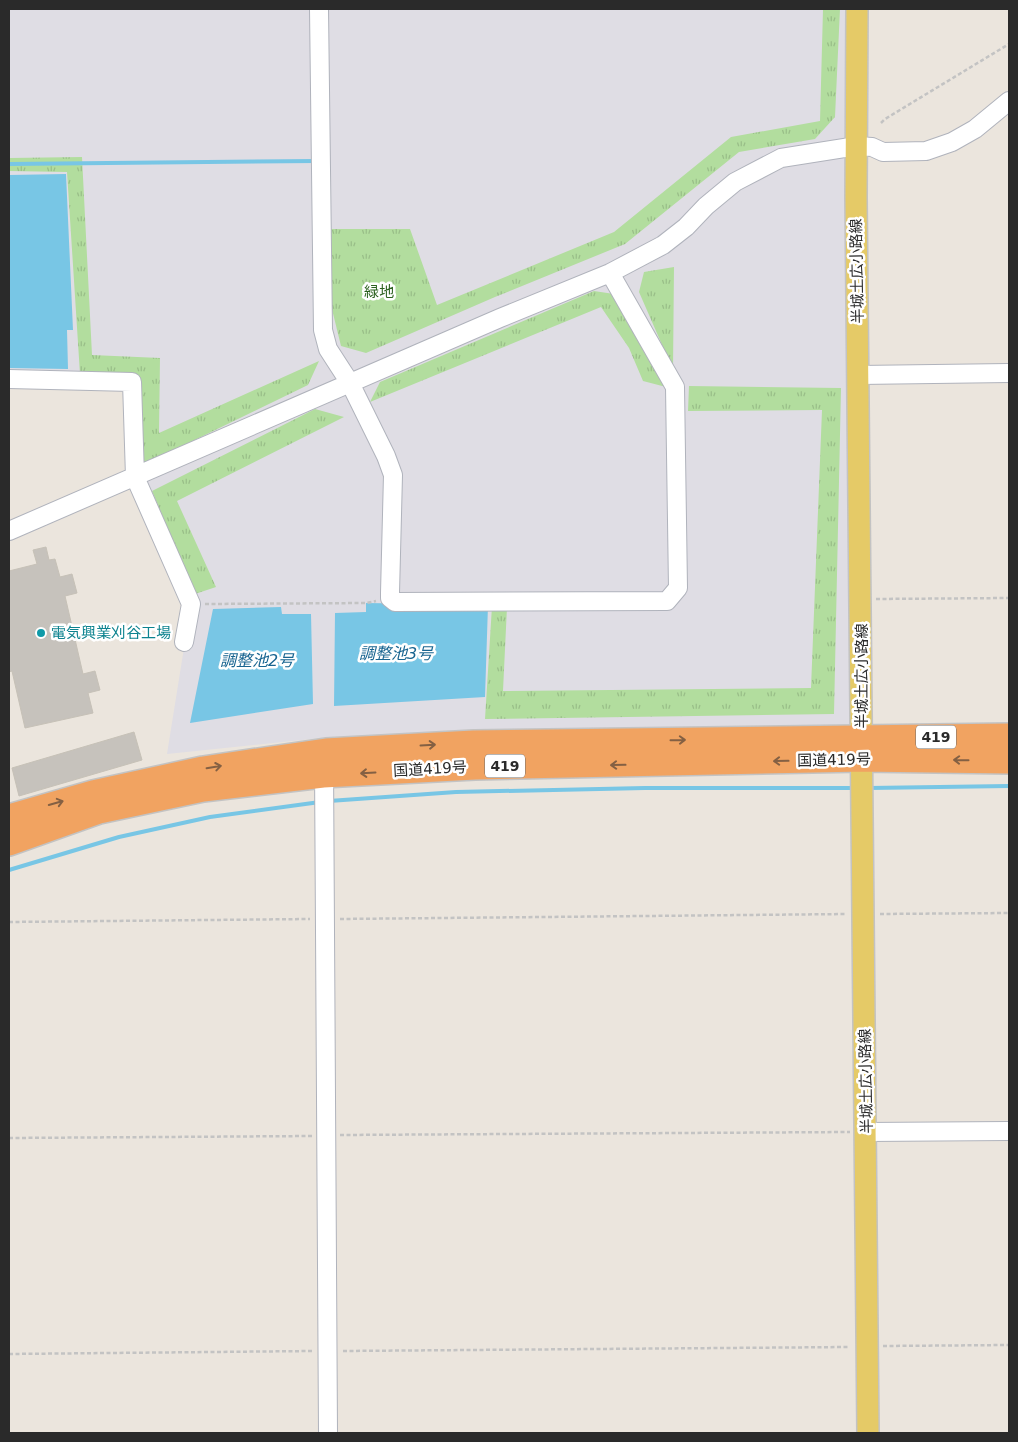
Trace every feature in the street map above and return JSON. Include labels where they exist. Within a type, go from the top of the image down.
[{"type":"highway","name":"国道419号","points":[[9,816],[93,793],[194,771],[326,751],[474,743],[862,768],[1009,736]]},
{"type":"highway","name":"国道419号","points":[[9,844],[99,811],[204,789],[322,775],[475,767],[862,768],[1009,761]]},
{"type":"main road","name":"半城土広小路線","points":[[857,9],[868,1433]]},
{"type":"street","points":[[319,9],[322,330],[328,349],[350,383],[386,456],[393,475],[390,598],[395,602],[667,601],[678,588],[676,387],[610,273]]},
{"type":"street","points":[[9,531],[610,273],[663,246],[735,182],[781,158],[857,146],[872,147],[883,152],[926,151],[952,142],[975,129],[1009,101]]},
{"type":"street","points":[[859,375],[1009,373]]},
{"type":"street","points":[[9,379],[132,382],[135,477],[190,604],[184,642]]},
{"type":"street","points":[[326,751],[322,775],[327,1136],[328,1433]]},
{"type":"street","points":[[866,1132],[1009,1131]]},
{"type":"path","points":[[881,123],[1009,44]]},
{"type":"path","points":[[190,604],[366,602],[390,598]]},
{"type":"path","points":[[862,599],[1009,598]]},
{"type":"path","points":[[9,922],[1009,913]]},
{"type":"path","points":[[9,1138],[866,1132]]},
{"type":"path","points":[[9,1354],[1009,1346]]},
{"type":"shaded area","points":[[9,9],[849,9],[855,731],[331,737],[167,754],[191,604],[135,477],[132,382],[9,378]]},
{"type":"green space","name":"緑地","points":[[823,9],[840,9],[835,117],[815,139],[739,152],[625,244],[495,297],[366,353],[341,346],[328,293],[329,229],[410,229],[437,305],[614,232],[731,137],[820,121]]},
{"type":"green space","points":[[82,157],[92,355],[160,358],[159,433],[319,361],[308,385],[139,467],[137,377],[80,374],[67,172],[9,171],[9,158]]},
{"type":"green space","points":[[674,267],[673,370],[639,292],[644,272]]},
{"type":"green space","points":[[594,291],[614,294],[666,387],[643,381],[629,348],[601,307],[370,402],[380,382]]},
{"type":"green space","points":[[689,386],[841,388],[834,714],[485,719],[492,606],[507,607],[503,691],[811,688],[822,410],[688,411]]},
{"type":"green space","points":[[315,409],[344,417],[177,501],[216,587],[195,594],[152,491]]},
{"type":"water","points":[[66,174],[73,330],[67,330],[68,369],[9,368],[9,175]]},
{"type":"water","name":"調整池3号","points":[[366,603],[488,605],[485,697],[334,706],[335,613],[366,612]]},
{"type":"water","name":"調整池2号","points":[[281,607],[282,614],[311,614],[313,704],[190,723],[213,609]]},
{"type":"building","name":"電気興業刈谷工場","points":[[46,547],[49,560],[55,559],[60,577],[72,574],[77,593],[65,596],[83,674],[95,671],[100,690],[88,693],[93,713],[25,728],[12,671],[9,672],[9,571],[37,564],[33,550]]},
{"type":"building","points":[[134,732],[142,760],[19,796],[12,768]]},
{"type":"waterway","points":[[9,164],[316,161]]},
{"type":"waterway","points":[[869,788],[1009,786]]},
{"type":"waterway","points":[[329,801],[456,792],[645,788],[855,788]]},
{"type":"waterway","points":[[9,870],[119,837],[210,817],[320,802]]},
{"type":"place","name":"電気興業刈谷工場","points":[[41,633]]}]
